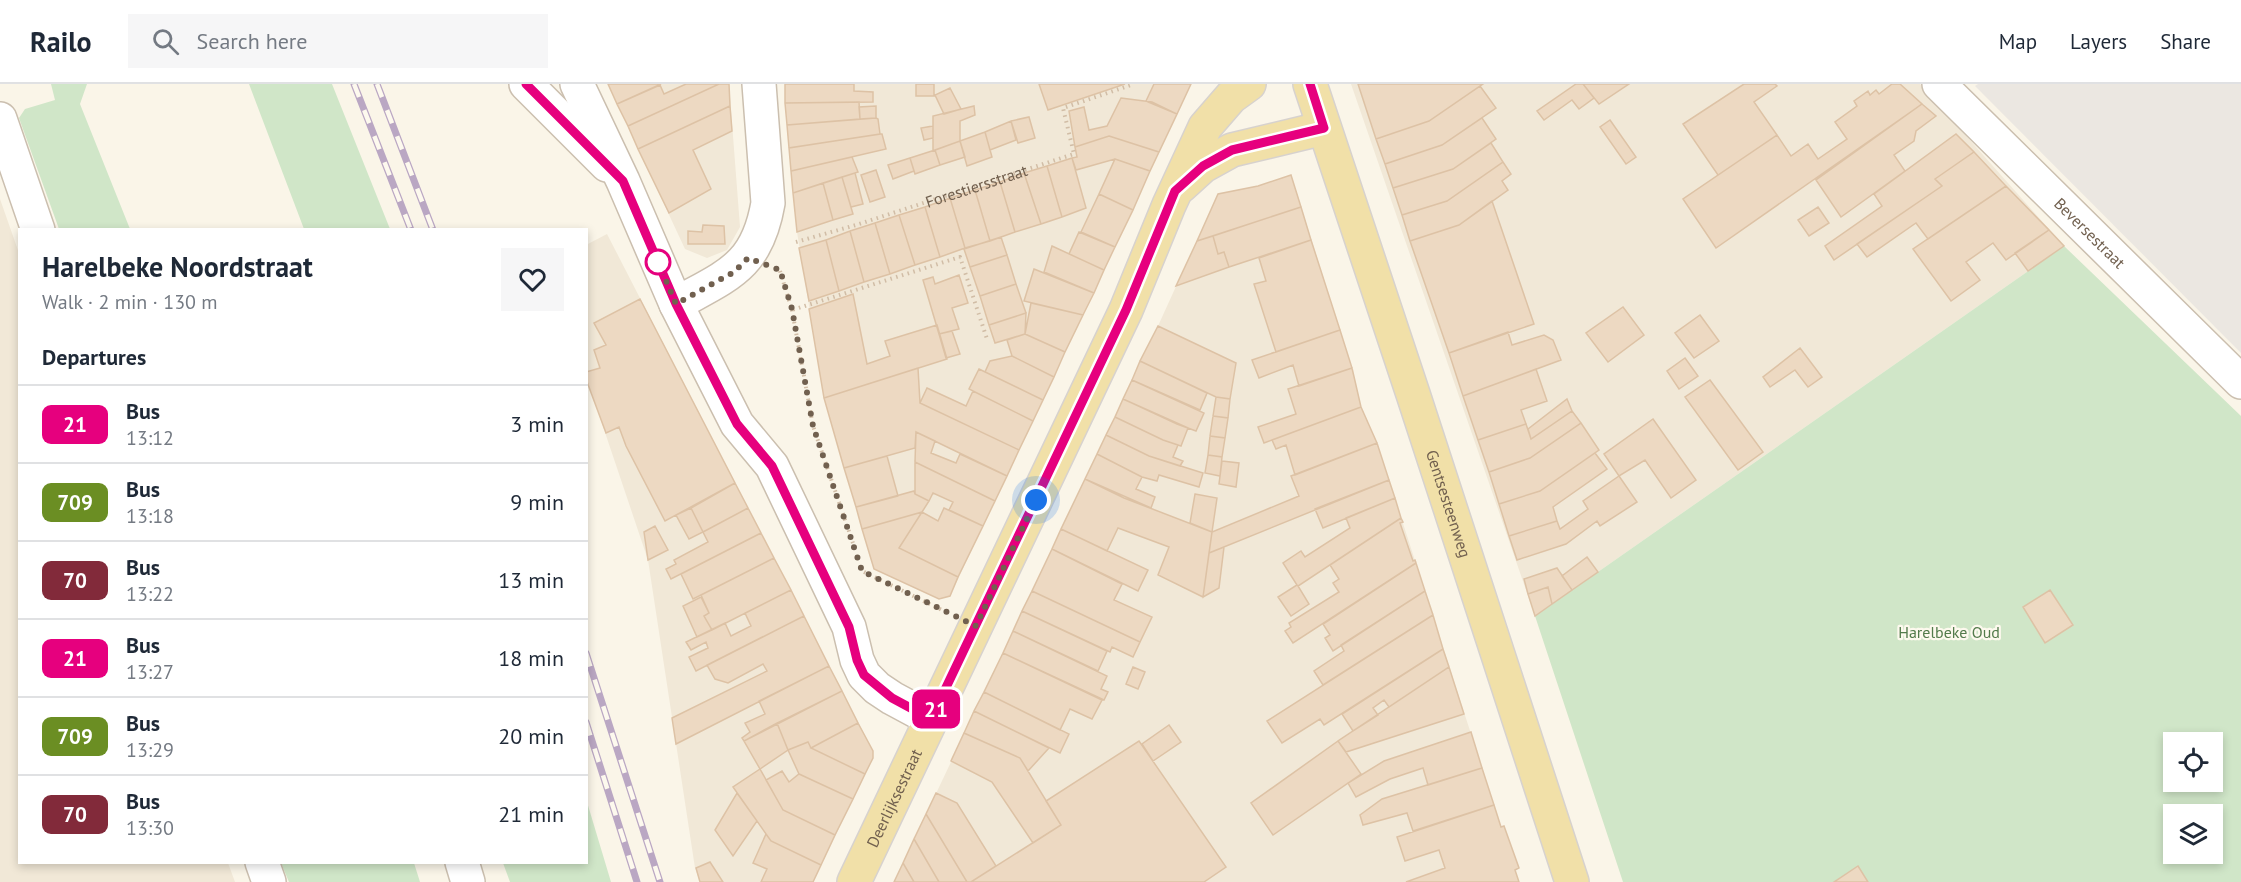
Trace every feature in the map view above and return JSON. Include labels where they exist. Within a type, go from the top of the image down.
[{"type":"main road","name":"Deerlijksestraat","points":[[854,882],[1126,310],[1175,191],[1205,127],[1232,97],[1249,84]]},
{"type":"main road","name":"Gentsesteenweg","points":[[1310,84],[1421,416],[1572,882]]},
{"type":"main road","name":"Deerlijksestraat","points":[[1175,191],[1203,166],[1232,150],[1324,128]]},
{"type":"street","points":[[526,84],[623,181]]},
{"type":"street","points":[[577,84],[623,181],[676,304],[737,424],[772,466],[849,627],[857,660],[864,675],[892,698],[931,719]]},
{"type":"street","points":[[676,304],[734,272],[748,258],[765,222],[768,203],[759,84]]},
{"type":"street","name":"Beversestraat","points":[[1939,84],[2241,382]]},
{"type":"street","points":[[0,119],[38,228]]},
{"type":"street","points":[[263,864],[269,882]]},
{"type":"street","points":[[463,864],[468,882]]},
{"type":"path","name":"Forestiersstraat","points":[[789,243],[856,225],[1074,154],[1063,108],[1134,84]]},
{"type":"path","points":[[792,309],[960,257],[987,339]]},
{"type":"path","points":[[748,258],[780,270]]},
{"type":"path","points":[[783,261],[780,270],[792,309],[813,426],[859,560]]},
{"type":"path","points":[[862,571],[976,626]]},
{"type":"shaded area","points":[[608,84],[729,84],[740,227],[727,250],[707,258],[685,249]]},
{"type":"shaded area","points":[[785,84],[1191,84],[950,596],[939,599],[874,569],[824,398],[797,232]]},
{"type":"shaded area","points":[[1351,84],[1920,84],[2064,246],[1535,616]]},
{"type":"shaded area","points":[[1978,84],[2241,84],[2241,353],[1975,86]]},
{"type":"shaded area","points":[[1291,175],[1352,368],[1361,407],[1377,443],[1501,827],[1504,826],[1519,868],[1515,870],[1519,882],[894,882],[1158,326],[1218,194],[1258,186]]},
{"type":"shaded area","points":[[0,199],[18,250],[18,864],[228,864],[235,882],[0,882]]},
{"type":"shaded area","points":[[607,234],[873,751],[873,758],[813,882],[700,882],[695,868],[648,560],[588,382],[588,244]]},
{"type":"green space","points":[[51,84],[87,84],[80,104],[130,228],[59,228],[19,118],[25,109],[55,100]]},
{"type":"green space","points":[[249,84],[332,84],[390,228],[304,228]]},
{"type":"green space","name":"Harelbeke Oud","points":[[2064,246],[2241,416],[2241,882],[1868,882],[1858,866],[1834,882],[1623,882],[1535,616]]},
{"type":"green space","points":[[588,805],[611,882],[510,882],[503,864],[588,864]]},
{"type":"green space","points":[[281,864],[414,864],[420,882],[289,882]]},
{"type":"building","points":[[608,84],[661,84],[617,104]]},
{"type":"building","points":[[686,84],[719,84],[628,126],[617,104],[660,85],[664,94]]},
{"type":"building","points":[[719,84],[729,84],[730,106],[638,149],[628,126]]},
{"type":"building","points":[[785,84],[854,84],[854,91],[873,92],[873,102],[785,103]]},
{"type":"building","points":[[916,84],[934,84],[934,96],[916,96]]},
{"type":"building","points":[[1039,84],[1125,84],[1048,110]]},
{"type":"building","points":[[1154,84],[1191,84],[1177,114],[1146,101]]},
{"type":"building","points":[[1358,84],[1483,84],[1429,121],[1376,139]]},
{"type":"building","points":[[1576,84],[1583,84],[1594,98],[1579,109],[1572,100],[1544,120],[1537,111]]},
{"type":"building","points":[[1583,84],[1629,84],[1599,104]]},
{"type":"building","points":[[1744,84],[1775,84],[1777,86],[1754,102],[1777,135],[1718,175],[1683,124]]},
{"type":"building","points":[[1892,84],[1900,84],[1922,104],[1716,248],[1683,199],[1777,135],[1791,156],[1808,144],[1818,159],[1847,139],[1835,122],[1857,106],[1854,101],[1868,91],[1870,95],[1876,90],[1879,94]]},
{"type":"building","points":[[1480,86],[1496,108],[1442,145],[1385,164],[1376,139],[1429,121]]},
{"type":"building","points":[[950,88],[961,109],[944,114],[935,95]]},
{"type":"building","points":[[1121,98],[1152,102],[1177,114],[1159,152],[1109,136],[1075,147],[1069,111],[1084,107],[1089,130],[1107,126]]},
{"type":"building","points":[[859,102],[860,119],[787,125],[785,103]]},
{"type":"building","points":[[1922,104],[1936,116],[1916,131],[1914,141],[1894,155],[1905,171],[1841,217],[1816,180]]},
{"type":"building","points":[[730,106],[732,131],[693,150],[711,189],[669,213],[638,149]]},
{"type":"building","points":[[876,106],[876,118],[860,119],[859,107]]},
{"type":"building","points":[[974,106],[975,115],[960,121],[960,141],[933,151],[933,116]]},
{"type":"building","points":[[1029,117],[1035,138],[1018,143],[1011,121]]},
{"type":"building","points":[[876,118],[880,134],[789,148],[787,125]]},
{"type":"building","points":[[1482,118],[1496,139],[1453,169],[1393,188],[1385,164],[1442,145]]},
{"type":"building","points":[[1610,120],[1636,157],[1626,164],[1600,127]]},
{"type":"building","points":[[1011,121],[1016,140],[990,150],[985,132]]},
{"type":"building","points":[[933,126],[933,138],[924,140],[921,128]]},
{"type":"building","points":[[985,132],[992,157],[967,166],[960,141]]},
{"type":"building","points":[[882,134],[886,149],[791,171],[789,148]]},
{"type":"building","points":[[1956,134],[1974,152],[1935,179],[1942,186],[1834,260],[1825,246],[1882,206],[1874,194]]},
{"type":"building","points":[[1109,136],[1159,152],[1150,171],[1115,159],[1076,170],[1072,158],[1077,157],[1075,147]]},
{"type":"building","points":[[960,141],[965,157],[940,165],[935,150]]},
{"type":"building","points":[[1491,143],[1503,162],[1447,201],[1402,215],[1393,188],[1453,169]]},
{"type":"building","points":[[935,150],[940,165],[915,174],[910,158]]},
{"type":"building","points":[[1974,152],[2006,186],[1928,239],[1916,223],[1867,257],[1857,244],[1942,186],[1935,179]]},
{"type":"building","points":[[852,157],[858,172],[793,193],[791,171]]},
{"type":"building","points":[[910,158],[914,171],[893,179],[888,165]]},
{"type":"building","points":[[1072,158],[1086,208],[1062,217],[1047,166]]},
{"type":"building","points":[[1115,159],[1150,171],[1133,210],[1099,194]]},
{"type":"building","points":[[1503,162],[1511,174],[1502,181],[1508,190],[1459,225],[1410,241],[1402,215],[1447,201]]},
{"type":"building","points":[[1047,166],[1062,217],[1041,224],[1024,173]]},
{"type":"building","points":[[876,170],[885,197],[870,202],[861,175]]},
{"type":"building","points":[[855,173],[863,204],[851,207],[842,177]]},
{"type":"building","points":[[1024,173],[1041,224],[1015,232],[1000,182]]},
{"type":"building","points":[[1291,175],[1301,207],[1197,241],[1218,194],[1258,186]]},
{"type":"building","points":[[842,177],[853,214],[833,220],[823,183]]},
{"type":"building","points":[[1000,182],[1015,232],[990,241],[975,190]]},
{"type":"building","points":[[823,183],[833,220],[797,232],[793,193]]},
{"type":"building","points":[[2006,186],[2049,230],[2006,260],[1993,243],[1966,262],[1980,280],[1951,301],[1913,249]]},
{"type":"building","points":[[975,190],[990,241],[965,248],[950,198]]},
{"type":"building","points":[[1099,194],[1133,210],[1115,247],[1081,232]]},
{"type":"building","points":[[950,198],[965,248],[940,257],[925,207]]},
{"type":"building","points":[[1492,201],[1534,324],[1449,353],[1410,241],[1459,225]]},
{"type":"building","points":[[925,207],[940,257],[915,265],[899,215]]},
{"type":"building","points":[[1301,207],[1311,240],[1229,267],[1224,252],[1218,254],[1213,236]]},
{"type":"building","points":[[1818,207],[1829,223],[1809,236],[1798,220]]},
{"type":"building","points":[[899,215],[915,265],[890,274],[875,223]]},
{"type":"building","points":[[875,223],[890,274],[864,282],[850,231]]},
{"type":"building","points":[[703,225],[724,226],[725,244],[688,244],[688,231],[702,232]]},
{"type":"building","points":[[2049,230],[2064,246],[2028,271],[2015,253]]},
{"type":"building","points":[[850,231],[864,282],[839,291],[826,240]]},
{"type":"building","points":[[1079,232],[1115,247],[1104,270],[1069,254]]},
{"type":"building","points":[[1213,236],[1218,254],[1224,252],[1229,267],[1176,286],[1197,241]]},
{"type":"building","points":[[1001,237],[1007,255],[970,267],[964,249]]},
{"type":"building","points":[[826,240],[839,291],[809,301],[799,248]]},
{"type":"building","points":[[1311,240],[1340,330],[1276,352],[1254,284],[1266,281],[1259,258]]},
{"type":"building","points":[[1052,246],[1104,270],[1094,293],[1044,272]]},
{"type":"building","points":[[1007,255],[1016,284],[980,296],[970,267]]},
{"type":"building","points":[[1034,269],[1094,293],[1083,315],[1024,301]]},
{"type":"building","points":[[959,275],[968,303],[952,308],[959,329],[939,334],[923,280],[933,277],[935,284]]},
{"type":"building","points":[[1016,284],[1026,313],[989,325],[980,296]]},
{"type":"building","points":[[853,294],[867,364],[890,356],[885,341],[937,325],[947,359],[824,398],[809,309]]},
{"type":"building","points":[[640,299],[735,483],[665,521],[626,446],[619,427],[606,433],[588,384],[588,371],[600,368],[594,350],[606,345],[594,323]]},
{"type":"building","points":[[1031,303],[1083,315],[1065,352],[1025,334]]},
{"type":"building","points":[[1623,307],[1644,335],[1608,362],[1586,333]]},
{"type":"building","points":[[1026,313],[1025,334],[995,343],[989,325]]},
{"type":"building","points":[[1700,315],[1719,341],[1694,358],[1675,333]]},
{"type":"building","points":[[1158,326],[1236,363],[1230,399],[1216,397],[1140,361]]},
{"type":"building","points":[[1340,330],[1352,368],[1299,386],[1293,365],[1259,378],[1252,360]]},
{"type":"building","points":[[952,331],[960,354],[946,358],[939,334]]},
{"type":"building","points":[[1508,332],[1512,345],[1544,335],[1553,340],[1561,360],[1463,396],[1449,353]]},
{"type":"building","points":[[1025,334],[1065,352],[1054,377],[1012,356],[1007,340]]},
{"type":"building","points":[[1800,348],[1822,377],[1808,387],[1795,370],[1770,387],[1763,377]]},
{"type":"building","points":[[1012,356],[1054,377],[1043,400],[985,372],[990,361]]},
{"type":"building","points":[[1685,358],[1698,376],[1679,389],[1667,371]]},
{"type":"building","points":[[1140,361],[1207,393],[1200,410],[1132,380]]},
{"type":"building","points":[[918,368],[920,403],[1019,450],[1007,476],[916,432],[915,448],[844,468],[824,398]]},
{"type":"building","points":[[1352,368],[1361,407],[1264,443],[1258,427],[1296,414],[1288,389]]},
{"type":"building","points":[[979,369],[1043,400],[1033,421],[969,389]]},
{"type":"building","points":[[1536,369],[1547,401],[1521,410],[1526,424],[1478,440],[1463,396]]},
{"type":"building","points":[[1132,380],[1204,413],[1196,431],[1123,399]]},
{"type":"building","points":[[1710,380],[1763,452],[1738,470],[1685,397]]},
{"type":"building","points":[[927,388],[966,406],[973,391],[1033,421],[1019,450],[920,403]]},
{"type":"building","points":[[1216,397],[1230,399],[1228,418],[1213,416]]},
{"type":"building","points":[[1123,399],[1188,428],[1181,446],[1115,417]]},
{"type":"building","points":[[1567,399],[1572,411],[1531,439],[1528,429]]},
{"type":"building","points":[[1361,407],[1377,443],[1295,475],[1286,445],[1276,449],[1272,440]]},
{"type":"building","points":[[1572,411],[1581,423],[1530,458],[1489,472],[1478,440],[1526,424],[1531,439]]},
{"type":"building","points":[[1213,416],[1228,418],[1225,438],[1210,436]]},
{"type":"building","points":[[1115,417],[1178,445],[1173,457],[1183,461],[1180,466],[1149,456],[1106,435]]},
{"type":"building","points":[[1653,419],[1696,480],[1671,498],[1645,460],[1619,476],[1604,454]]},
{"type":"building","points":[[1581,423],[1599,450],[1540,491],[1499,504],[1489,472],[1530,458]]},
{"type":"building","points":[[916,432],[935,441],[931,453],[956,463],[960,454],[1007,476],[995,501],[915,462]]},
{"type":"building","points":[[1106,435],[1149,456],[1203,473],[1199,487],[1159,475],[1157,481],[1142,477],[1097,454]]},
{"type":"building","points":[[1210,436],[1225,438],[1222,457],[1208,455]]},
{"type":"building","points":[[1377,443],[1389,480],[1209,553],[1212,532],[1299,496],[1291,476]]},
{"type":"building","points":[[1595,453],[1607,469],[1553,507],[1557,521],[1509,536],[1499,504],[1540,491]]},
{"type":"building","points":[[1097,454],[1142,477],[1136,489],[1155,497],[1151,508],[1085,479]]},
{"type":"building","points":[[1208,455],[1222,457],[1220,476],[1205,473]]},
{"type":"building","points":[[887,456],[898,496],[856,507],[844,468]]},
{"type":"building","points":[[1222,461],[1239,463],[1236,487],[1219,484]]},
{"type":"building","points":[[915,462],[995,501],[983,526],[949,510],[953,502],[933,493],[929,501],[915,494]]},
{"type":"building","points":[[1619,476],[1637,502],[1600,526],[1597,521],[1566,544],[1517,560],[1509,536],[1557,521],[1560,529],[1588,509],[1583,501]]},
{"type":"building","points":[[1085,479],[1124,498],[1212,532],[1203,597],[1158,575],[1169,547],[1118,528],[1107,551],[1061,529]]},
{"type":"building","points":[[1389,480],[1395,498],[1323,528],[1315,509]]},
{"type":"building","points":[[735,483],[748,508],[703,532],[691,508]]},
{"type":"building","points":[[914,491],[915,494],[929,501],[922,512],[862,529],[856,507]]},
{"type":"building","points":[[1195,494],[1217,498],[1212,532],[1190,523]]},
{"type":"building","points":[[1395,498],[1401,518],[1298,586],[1309,604],[1291,616],[1278,597],[1297,585],[1283,563],[1301,551],[1305,557],[1350,528],[1346,518]]},
{"type":"building","points":[[691,508],[703,532],[689,539],[676,515]]},
{"type":"building","points":[[748,508],[761,533],[671,579],[666,569],[676,564],[674,560],[708,542],[703,532]]},
{"type":"building","points":[[944,508],[983,526],[958,577],[899,548],[922,512],[938,521]]},
{"type":"building","points":[[922,512],[899,548],[958,577],[950,596],[939,599],[874,569],[862,529]]},
{"type":"building","points":[[1401,518],[1403,522],[1400,523],[1413,561],[1415,560],[1416,563],[1293,643],[1285,631],[1291,627],[1289,623],[1339,592],[1333,583],[1339,579],[1330,565]]},
{"type":"building","points":[[655,526],[668,550],[648,560],[644,532]]},
{"type":"building","points":[[1061,529],[1148,570],[1138,591],[1052,549]]},
{"type":"building","points":[[761,533],[774,558],[693,599],[681,574]]},
{"type":"building","points":[[1224,547],[1219,588],[1203,597],[1209,553]]},
{"type":"building","points":[[1052,549],[1122,584],[1114,600],[1152,617],[1140,642],[1032,591]]},
{"type":"building","points":[[1587,557],[1598,572],[1572,590],[1562,576]]},
{"type":"building","points":[[774,558],[791,590],[712,630],[704,616],[709,613],[701,595]]},
{"type":"building","points":[[1416,563],[1425,591],[1333,651],[1325,638],[1330,635],[1323,624]]},
{"type":"building","points":[[1557,568],[1572,590],[1552,604],[1548,587],[1528,594],[1524,579]]},
{"type":"building","points":[[1548,587],[1552,604],[1535,616],[1528,594]]},
{"type":"building","points":[[791,590],[804,616],[696,671],[689,657],[708,648],[706,642],[691,650],[686,642],[725,623],[731,636],[751,626],[745,613]]},
{"type":"building","points":[[2050,590],[2073,625],[2045,643],[2023,607]]},
{"type":"building","points":[[1032,591],[1140,642],[1133,657],[1112,647],[1110,652],[1022,611]]},
{"type":"building","points":[[1425,591],[1433,615],[1323,685],[1314,671],[1344,651],[1341,645]]},
{"type":"building","points":[[701,597],[709,613],[704,616],[712,630],[697,637],[683,606]]},
{"type":"building","points":[[1022,611],[1107,651],[1098,671],[1013,631]]},
{"type":"building","points":[[1433,615],[1443,649],[1324,725],[1320,719],[1282,743],[1267,721]]},
{"type":"building","points":[[804,616],[829,666],[676,744],[672,718],[767,671],[763,664],[728,683],[715,679],[707,665]]},
{"type":"building","points":[[1013,631],[1107,676],[1101,689],[1108,692],[1104,700],[1003,653]]},
{"type":"building","points":[[1443,649],[1449,667],[1389,707],[1384,700],[1373,708],[1378,715],[1353,731],[1342,714]]},
{"type":"building","points":[[1003,653],[1102,700],[1092,719],[1070,709],[1060,730],[984,692]]},
{"type":"building","points":[[829,666],[842,691],[744,741],[742,738],[750,732],[745,723],[765,714],[759,701]]},
{"type":"building","points":[[1133,667],[1145,672],[1138,689],[1126,684]]},
{"type":"building","points":[[1449,667],[1464,714],[1346,752],[1338,741]]},
{"type":"building","points":[[842,691],[858,723],[811,748],[808,742],[788,750],[777,723]]},
{"type":"building","points":[[984,692],[1069,734],[1060,753],[974,711]]},
{"type":"building","points":[[974,711],[1049,748],[1028,771],[1020,758],[964,733]]},
{"type":"building","points":[[777,723],[788,750],[760,769],[744,741]]},
{"type":"building","points":[[858,723],[873,751],[873,758],[865,774],[811,748]]},
{"type":"building","points":[[1169,725],[1181,742],[1153,761],[1142,744]]},
{"type":"building","points":[[1471,732],[1482,768],[1428,785],[1423,768],[1390,779],[1356,797],[1348,783],[1384,761]]},
{"type":"building","points":[[964,733],[1020,758],[1061,825],[1033,843],[992,782],[951,761]]},
{"type":"building","points":[[1139,741],[1226,867],[1204,882],[971,882],[1061,825],[1046,801]]},
{"type":"building","points":[[1338,741],[1361,774],[1273,835],[1251,803]]},
{"type":"building","points":[[808,742],[811,748],[865,774],[853,799],[799,774],[788,750]]},
{"type":"building","points":[[1482,768],[1494,805],[1413,831],[1407,813],[1363,825],[1360,815],[1382,799]]},
{"type":"building","points":[[760,769],[783,810],[835,835],[821,865],[771,841],[733,787]]},
{"type":"building","points":[[782,771],[789,782],[799,774],[853,799],[835,835],[783,810],[766,780]]},
{"type":"building","points":[[737,793],[757,821],[733,856],[715,830]]},
{"type":"building","points":[[936,793],[957,803],[996,866],[971,882],[967,882],[926,814]]},
{"type":"building","points":[[1494,805],[1519,868],[1515,870],[1519,882],[1406,882],[1445,868],[1439,850],[1405,861],[1397,837]]},
{"type":"building","points":[[926,814],[967,882],[939,882],[914,839]]},
{"type":"building","points":[[766,834],[771,841],[821,865],[813,882],[761,882],[767,869],[753,863]]},
{"type":"building","points":[[914,839],[939,882],[914,882],[903,863]]},
{"type":"building","points":[[710,862],[723,882],[700,882],[696,868]]},
{"type":"building","points":[[903,863],[914,882],[894,882]]},
{"type":"building","points":[[1858,866],[1868,882],[1834,882]]},
{"type":"railway","points":[[354,84],[410,228]]},
{"type":"railway","points":[[377,84],[432,228]]},
{"type":"railway","points":[[588,659],[660,882]]},
{"type":"railway","points":[[588,728],[637,882]]},
{"type":"bus line","name":"21","points":[[526,84],[623,181],[676,304],[737,424],[772,466],[849,627],[857,660],[864,675],[892,698],[931,719],[1126,310],[1175,191],[1203,166],[1232,150],[1324,128],[1310,84]]},
{"type":"route","points":[[658,262],[676,304],[734,272],[748,258],[780,270],[792,309],[813,426],[862,571],[976,626],[1036,500]]}]
